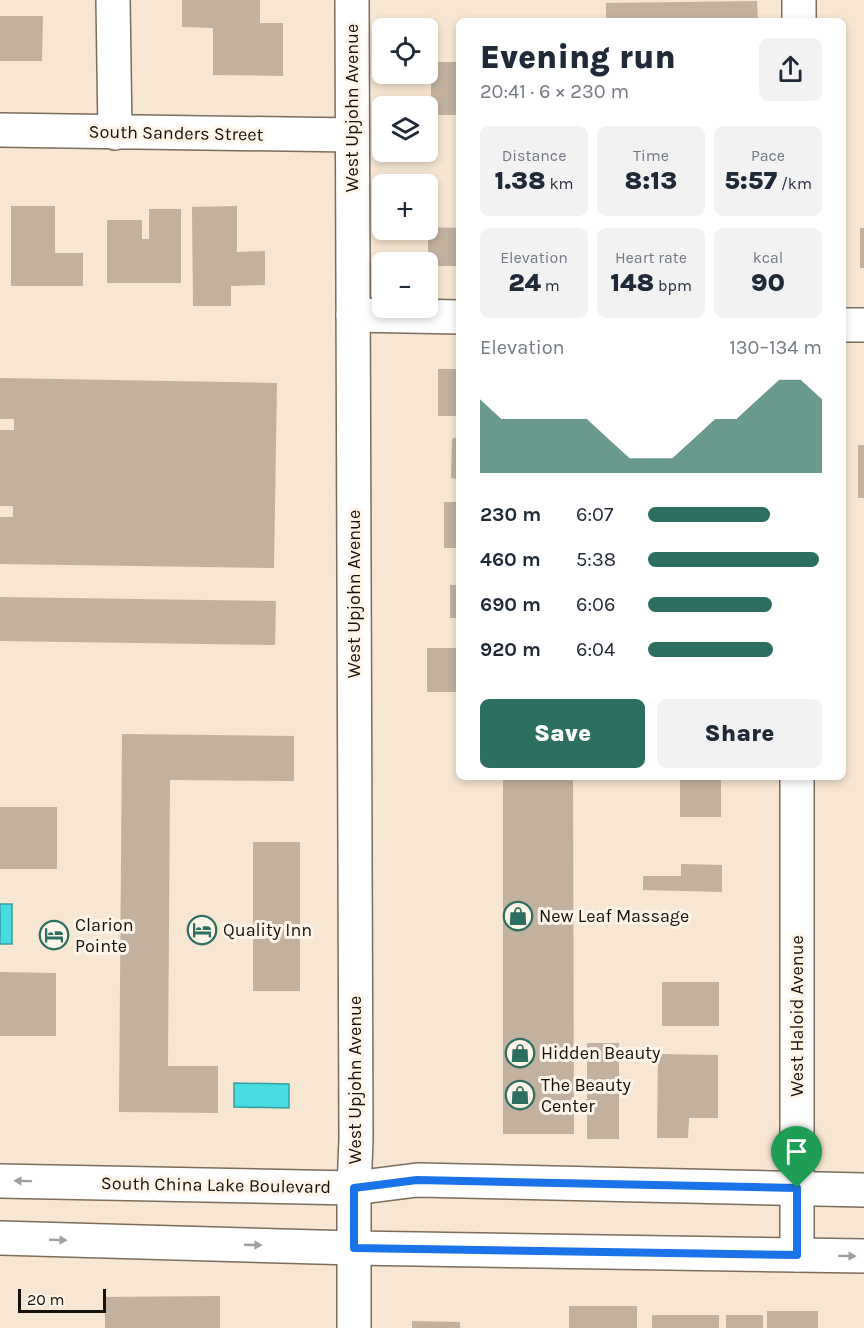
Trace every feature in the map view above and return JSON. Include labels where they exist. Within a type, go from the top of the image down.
[{"type":"main road","points":[[113,0],[115,133]]},
{"type":"main road","name":"West Upjohn Avenue","points":[[352,0],[356,1140],[354,1328]]},
{"type":"main road","points":[[799,0],[799,18]]},
{"type":"main road","name":"South Sanders Street","points":[[0,130],[352,135]]},
{"type":"main road","points":[[353,315],[456,317]]},
{"type":"main road","points":[[846,325],[864,325]]},
{"type":"main road","name":"West Haloid Avenue","points":[[797,780],[797,1255]]},
{"type":"main road","name":"South China Lake Boulevard","points":[[0,1181],[354,1188],[417,1180],[864,1190]]},
{"type":"main road","points":[[0,1238],[354,1248],[864,1256]]},
{"type":"water","points":[[0,904],[12,904],[12,944],[0,944]]},
{"type":"water","points":[[234,1083],[289,1084],[289,1108],[234,1107]]},
{"type":"building","points":[[182,0],[260,0],[260,23],[283,23],[283,76],[213,75],[213,28],[182,27]]},
{"type":"building","points":[[757,1],[758,18],[606,18],[606,3]]},
{"type":"building","points":[[0,16],[43,16],[42,61],[0,61]]},
{"type":"building","points":[[438,62],[456,62],[456,115],[438,115],[438,96],[431,96],[431,84],[438,84]]},
{"type":"building","points":[[11,206],[55,206],[55,253],[83,253],[83,286],[11,286]]},
{"type":"building","points":[[237,206],[237,252],[265,251],[265,285],[231,286],[231,306],[193,306],[192,207]]},
{"type":"building","points":[[149,209],[181,209],[181,283],[107,283],[107,220],[142,220],[142,239],[149,239]]},
{"type":"building","points":[[438,227],[456,228],[456,266],[438,266],[438,252],[428,252],[428,240],[438,240]]},
{"type":"building","points":[[860,228],[864,228],[864,268],[860,268]]},
{"type":"building","points":[[438,369],[456,369],[456,416],[438,416]]},
{"type":"building","points":[[0,378],[277,383],[274,568],[0,564],[0,517],[13,517],[13,506],[0,506],[0,430],[14,430],[14,419],[0,419]]},
{"type":"building","points":[[456,437],[456,479],[451,478],[452,439]]},
{"type":"building","points":[[858,445],[864,445],[864,498],[858,498]]},
{"type":"building","points":[[444,502],[456,502],[456,548],[444,548]]},
{"type":"building","points":[[450,585],[456,585],[456,618],[450,618]]},
{"type":"building","points":[[0,597],[276,601],[275,645],[0,641]]},
{"type":"building","points":[[427,648],[456,648],[456,692],[427,692]]},
{"type":"building","points":[[122,734],[294,736],[294,781],[170,780],[168,1066],[218,1066],[218,1113],[119,1112]]},
{"type":"building","points":[[503,780],[573,780],[574,1134],[503,1134]]},
{"type":"building","points":[[680,780],[721,780],[721,817],[680,817]]},
{"type":"building","points":[[0,807],[57,807],[57,869],[0,869]]},
{"type":"building","points":[[253,842],[300,842],[300,991],[253,991]]},
{"type":"building","points":[[681,864],[722,865],[722,892],[643,890],[643,876],[681,876]]},
{"type":"building","points":[[0,972],[56,973],[56,1036],[0,1036]]},
{"type":"building","points":[[662,982],[719,982],[719,1026],[662,1026]]},
{"type":"building","points":[[587,1043],[619,1043],[619,1139],[587,1139]]},
{"type":"building","points":[[658,1054],[718,1055],[718,1118],[689,1118],[688,1138],[657,1138]]},
{"type":"building","points":[[220,1296],[220,1328],[105,1328],[105,1297]]},
{"type":"building","points":[[569,1306],[637,1306],[637,1328],[569,1328]]},
{"type":"building","points":[[767,1311],[818,1311],[818,1328],[767,1328]]},
{"type":"building","points":[[652,1315],[719,1315],[719,1328],[652,1328]]},
{"type":"building","points":[[726,1315],[763,1315],[763,1328],[726,1328]]},
{"type":"building","points":[[412,1321],[460,1322],[460,1328],[412,1328]]},
{"type":"place","name":"New Leaf Massage","points":[[518,916]]},
{"type":"place","name":"Quality Inn","points":[[202,930]]},
{"type":"place","name":"Clarion Pointe","points":[[54,935]]},
{"type":"place","name":"Hidden Beauty","points":[[520,1053]]},
{"type":"place","name":"The Beauty Center","points":[[520,1095]]},
{"type":"route","points":[[417,1180],[797,1188],[797,1255],[354,1248],[354,1188],[417,1180]]}]
